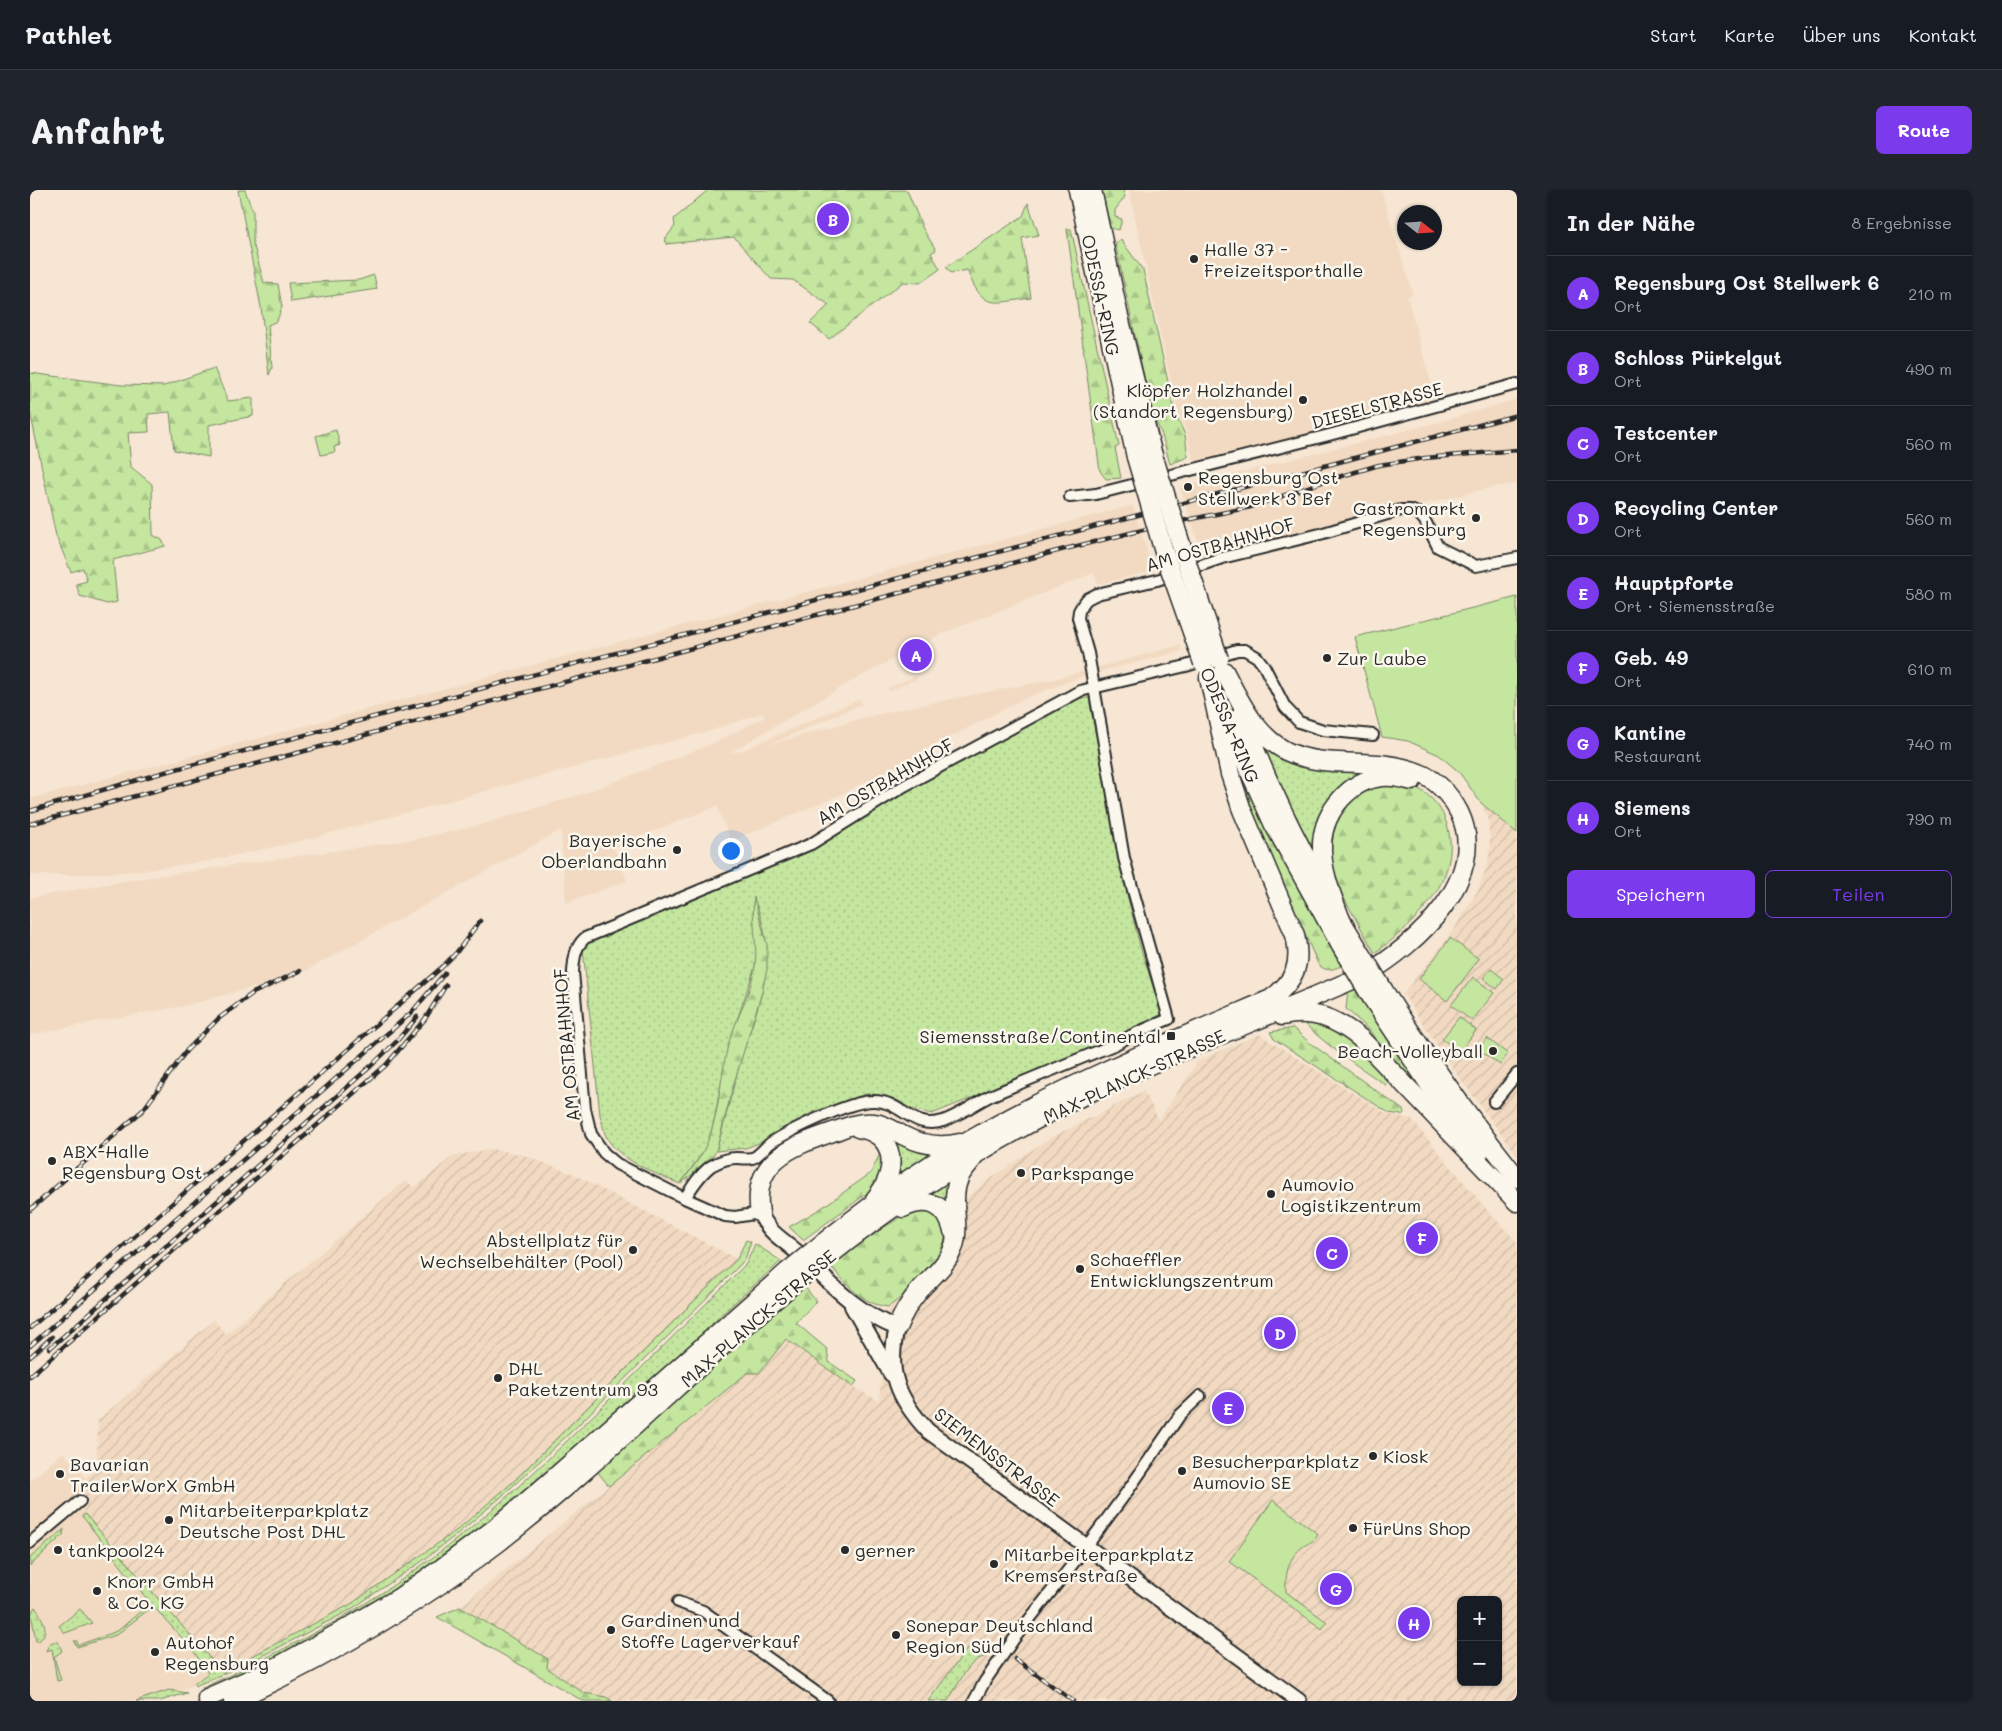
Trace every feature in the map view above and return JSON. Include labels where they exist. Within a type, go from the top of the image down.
[{"type":"highway","name":"ODESSA-RING","points":[[1078,190],[1144,454],[1182,548],[1214,668],[1241,756],[1274,825],[1347,943],[1429,1084],[1517,1201]]},
{"type":"highway","name":"ODESSA-RING","points":[[1092,190],[1118,312],[1144,454]]},
{"type":"highway","name":"ODESSA-RING","points":[[1214,668],[1285,816],[1341,920],[1347,943]]},
{"type":"highway","points":[[1214,668],[1251,719],[1274,744],[1301,756],[1326,761],[1389,765],[1419,773],[1431,779],[1448,794],[1461,817],[1466,832],[1464,859],[1452,892],[1442,909],[1414,940],[1385,963],[1366,974],[1238,1028]]},
{"type":"highway","points":[[1170,1042],[1271,999],[1290,981],[1295,971],[1298,954],[1295,935],[1287,913],[1242,810],[1230,774],[1214,668]]},
{"type":"highway","points":[[1170,1042],[1273,1004],[1345,973],[1378,955],[1422,919],[1444,888],[1455,857],[1456,844],[1454,828],[1449,815],[1441,802],[1430,791],[1412,781],[1396,777],[1380,777],[1352,788],[1340,799],[1330,814],[1322,841],[1330,889],[1341,920]]},
{"type":"highway","name":"ODESSA-RING","points":[[1378,995],[1419,1046],[1490,1145],[1517,1178]]},
{"type":"highway","points":[[1238,1028],[1297,1012],[1332,1020],[1347,1028],[1360,1038],[1517,1201]]},
{"type":"highway","name":"MAX-PLANCK-STRASSE","points":[[974,1147],[1098,1088],[1238,1028]]},
{"type":"highway","name":"MAX-PLANCK-STRASSE","points":[[207,1698],[275,1668],[344,1630],[439,1570],[494,1529],[792,1276],[871,1215],[1041,1102],[1170,1042]]},
{"type":"highway","points":[[760,1213],[759,1192],[765,1172],[775,1159],[792,1147],[862,1122],[887,1126],[913,1141],[933,1146],[974,1147],[956,1189],[957,1230],[952,1252],[918,1292],[901,1318],[897,1328]]},
{"type":"highway","points":[[848,1127],[861,1128],[878,1136],[886,1144],[891,1156],[892,1167],[889,1178],[880,1193],[871,1215]]},
{"type":"highway","points":[[871,1215],[914,1203],[924,1202],[933,1204],[944,1211],[951,1223],[956,1240]]},
{"type":"highway","name":"MAX-PLANCK-STRASSE","points":[[233,1701],[353,1640],[407,1607],[471,1562],[557,1494],[792,1276]]},
{"type":"street","name":"DIESELSTRASSE","points":[[1070,497],[1096,494],[1286,446],[1517,384]]},
{"type":"street","name":"AM OSTBAHNHOF","points":[[685,1198],[692,1185],[709,1167],[734,1158],[754,1157],[771,1143],[837,1110],[871,1100],[883,1101],[922,1123],[944,1120],[989,1097],[1116,1044],[1169,1019],[1124,858],[1088,653],[1078,618],[1082,604],[1087,599],[1096,594],[1157,580],[1222,558],[1320,534],[1401,510],[1418,512],[1425,521],[1438,548],[1476,566],[1517,558]]},
{"type":"street","name":"AM OSTBAHNHOF","points":[[760,1213],[735,1217],[725,1216],[685,1198],[617,1164],[604,1153],[591,1134],[586,1109],[573,972],[575,953],[580,943],[591,934],[811,844],[904,786],[1080,691],[1186,666],[1236,650],[1245,650],[1257,657],[1264,666],[1284,707],[1300,722],[1323,730],[1373,735]]},
{"type":"street","points":[[1494,1102],[1517,1074]]},
{"type":"street","points":[[760,1213],[772,1233],[797,1252],[849,1302],[878,1321],[897,1328]]},
{"type":"street","points":[[849,1302],[895,1381]]},
{"type":"street","name":"SIEMENSSTRASSE","points":[[897,1328],[892,1353],[895,1381],[910,1412],[928,1431],[1086,1548],[1215,1638],[1299,1701]]},
{"type":"street","points":[[974,1701],[985,1681],[1014,1639],[1130,1489],[1180,1415],[1200,1396]]},
{"type":"street","points":[[30,1543],[80,1501]]},
{"type":"street","points":[[678,1602],[703,1611],[828,1701]]},
{"type":"shaded area","points":[[1129,190],[1381,190],[1397,242],[1397,250],[1399,250],[1413,294],[1407,296],[1435,398],[1272,443],[1193,461],[1187,433],[1177,410]]},
{"type":"shaded area","points":[[1517,399],[1517,484],[1493,487],[1204,559],[1180,488],[1447,420]]},
{"type":"shaded area","points":[[1133,505],[1153,571],[1098,584],[1094,573],[939,635],[850,682],[731,752],[741,751],[860,699],[862,704],[768,745],[863,718],[1050,680],[1180,645],[1182,651],[1086,675],[1023,699],[840,795],[731,841],[717,806],[614,847],[627,881],[566,903],[561,830],[291,979],[260,994],[256,987],[249,988],[185,1006],[30,1035],[30,898],[124,881],[411,840],[477,826],[588,792],[712,744],[765,717],[762,713],[713,730],[301,841],[208,861],[139,871],[75,875],[30,875],[30,799]]},
{"type":"shaded area","points":[[916,676],[917,679],[889,691],[888,688]]},
{"type":"shaded area","points":[[1481,803],[1517,833],[1517,1155],[1453,1069],[1403,994],[1453,931],[1478,890],[1488,862],[1490,846],[1488,817]]},
{"type":"shaded area","points":[[1259,1034],[1387,1114],[1411,1119],[1488,1211],[1517,1242],[1517,1701],[612,1701],[606,1697],[584,1693],[460,1607],[747,1373],[759,1373],[786,1339],[853,1387],[879,1401],[888,1307],[902,1298],[942,1220],[980,1186],[1048,1139],[1144,1091],[1159,1120],[1198,1061]]},
{"type":"shaded area","points":[[491,1149],[524,1155],[573,1174],[737,1259],[514,1481],[457,1530],[351,1604],[222,1672],[70,1495],[100,1464],[97,1455],[98,1420],[214,1320],[226,1334],[406,1180],[414,1188],[453,1156]]},
{"type":"shaded area","points":[[63,1452],[87,1479],[70,1495],[222,1672],[156,1701],[30,1701],[30,1481]]},
{"type":"green space","points":[[238,190],[245,190],[253,212],[253,243],[264,283],[278,284],[282,307],[277,321],[268,325],[272,368],[269,375],[261,307]]},
{"type":"green space","points":[[708,190],[907,190],[923,229],[936,250],[931,253],[940,269],[920,283],[903,282],[829,339],[810,323],[829,305],[793,280],[771,279],[734,237],[666,244],[665,239],[675,226],[674,219]]},
{"type":"green space","points":[[1102,190],[1123,190],[1125,197],[1115,210],[1115,217],[1122,219],[1119,230],[1110,228]]},
{"type":"green space","points":[[1028,203],[1039,235],[1022,238],[1031,298],[1007,302],[991,301],[984,298],[978,292],[967,270],[951,273],[946,267],[1023,216]]},
{"type":"green space","points":[[1067,229],[1071,229],[1119,446],[1115,448],[1121,478],[1106,479],[1100,471]]},
{"type":"green space","points":[[1121,240],[1143,270],[1175,413],[1185,435],[1188,457],[1170,464],[1162,435],[1152,413],[1115,243]]},
{"type":"green space","points":[[374,275],[377,289],[291,302],[288,283],[359,280]]},
{"type":"green space","points":[[214,368],[228,401],[253,398],[253,416],[209,425],[209,457],[174,450],[170,412],[148,414],[149,432],[128,433],[131,467],[152,484],[153,535],[162,540],[165,546],[113,560],[117,602],[107,604],[80,596],[76,584],[87,581],[83,568],[71,572],[56,536],[30,411],[30,373],[121,385],[164,386]]},
{"type":"green space","points":[[336,430],[340,445],[334,447],[335,452],[321,455],[316,436]]},
{"type":"green space","points":[[1517,597],[1517,833],[1481,803],[1459,772],[1439,755],[1408,741],[1382,737],[1355,637]]},
{"type":"green space","points":[[1079,698],[1089,698],[1122,874],[1140,946],[1162,1014],[1092,1049],[932,1114],[907,1108],[886,1096],[866,1094],[813,1112],[764,1141],[746,1148],[716,1151],[764,983],[766,943],[762,922],[754,899],[757,950],[755,967],[729,1044],[713,1125],[708,1142],[701,1155],[680,1184],[638,1165],[610,1143],[605,1134],[600,1115],[583,949],[590,941],[603,933],[823,843],[904,792]]},
{"type":"green space","points":[[1258,742],[1378,768],[1314,859]]},
{"type":"green space","points":[[1239,764],[1296,882],[1341,966],[1329,970],[1318,964],[1243,794],[1235,768]]},
{"type":"green space","points":[[1376,783],[1406,784],[1416,787],[1426,794],[1443,813],[1450,840],[1449,859],[1443,878],[1434,896],[1406,927],[1375,953],[1332,877],[1328,831],[1347,800]]},
{"type":"green space","points":[[754,897],[767,945],[767,969],[762,992],[734,1083],[716,1151],[709,1162],[680,1184],[702,1154],[707,1143],[715,1119],[728,1045],[753,976],[756,957],[753,914]]},
{"type":"green space","points":[[1450,938],[1479,959],[1447,1001],[1419,979]]},
{"type":"green space","points":[[1491,969],[1504,979],[1497,989],[1483,978]]},
{"type":"green space","points":[[1473,977],[1494,993],[1472,1021],[1451,1005]]},
{"type":"green space","points":[[1354,986],[1418,1081],[1412,1082],[1363,1024],[1346,1009],[1348,990]]},
{"type":"green space","points":[[1298,1016],[1315,1021],[1349,1037],[1392,1079],[1387,1086],[1329,1045]]},
{"type":"green space","points":[[1459,1017],[1476,1030],[1460,1052],[1442,1039]]},
{"type":"green space","points":[[1293,1028],[1310,1043],[1403,1110],[1404,1113],[1402,1115],[1389,1113],[1274,1039],[1270,1032]]},
{"type":"green space","name":"Beach-Volleyball","points":[[1487,1038],[1508,1054],[1500,1065],[1478,1049]]},
{"type":"green space","points":[[877,1128],[937,1152],[895,1179]]},
{"type":"green space","points":[[883,1147],[888,1156],[877,1186],[803,1240],[789,1227],[820,1209],[871,1173]]},
{"type":"green space","points":[[954,1178],[952,1208],[926,1196]]},
{"type":"green space","points":[[911,1210],[935,1212],[945,1230],[945,1240],[941,1251],[935,1262],[916,1284],[888,1307],[871,1302],[856,1293],[831,1267],[848,1251]]},
{"type":"green space","points":[[746,1240],[751,1242],[745,1259],[740,1265],[572,1431],[500,1498],[456,1535],[421,1562],[350,1610],[257,1659],[195,1686],[194,1684],[208,1673],[192,1649],[153,1606],[116,1635],[77,1647],[74,1641],[77,1641],[78,1645],[120,1629],[150,1603],[82,1516],[85,1514],[222,1672],[351,1604],[457,1530],[514,1481],[737,1259]]},
{"type":"green space","points":[[755,1244],[781,1261],[720,1316],[688,1349],[491,1525],[359,1615],[217,1689],[202,1688],[254,1664],[331,1624],[404,1578],[457,1539],[532,1474],[604,1405],[746,1264]]},
{"type":"green space","points":[[805,1287],[816,1301],[796,1323],[827,1349],[829,1362],[857,1381],[853,1387],[786,1339],[759,1373],[747,1373],[609,1486],[596,1470]]},
{"type":"green space","points":[[1273,1500],[1318,1534],[1314,1540],[1294,1555],[1287,1572],[1286,1592],[1327,1622],[1322,1629],[1229,1561]]},
{"type":"green space","points":[[64,1529],[63,1535],[30,1566],[30,1558]]},
{"type":"green space","points":[[35,1607],[43,1620],[45,1628],[43,1637],[39,1641],[36,1641],[31,1613]]},
{"type":"green space","points":[[460,1607],[548,1659],[547,1668],[584,1693],[606,1697],[612,1701],[583,1701],[437,1617]]},
{"type":"green space","points":[[80,1609],[92,1623],[65,1633],[59,1626]]},
{"type":"green space","points":[[973,1641],[988,1654],[986,1657],[980,1658],[969,1667],[948,1701],[928,1701]]},
{"type":"green space","points":[[58,1642],[62,1651],[54,1657],[61,1680],[57,1681],[52,1649],[46,1651],[49,1644]]},
{"type":"green space","points":[[169,1690],[187,1693],[160,1701],[136,1701]]},
{"type":"railway","points":[[30,811],[165,772],[1517,415]]},
{"type":"railway","points":[[30,824],[1061,550],[1167,524],[1251,507],[1325,481],[1379,465],[1425,458],[1517,450]]},
{"type":"railway","points":[[30,1328],[441,968],[456,953],[480,921]]},
{"type":"railway","points":[[30,1210],[143,1110],[187,1050],[218,1019],[253,993],[300,971]]},
{"type":"railway","points":[[30,1346],[412,1012],[445,973]]},
{"type":"railway","points":[[30,1376],[386,1065],[425,1019],[446,985]]},
{"type":"railway","points":[[50,1348],[371,1066],[396,1042],[417,1017]]},
{"type":"railway","points":[[30,1357],[52,1337]]},
{"type":"railway","points":[[1015,1659],[1073,1701]]},
{"type":"place","name":"Schloss Pürkelgut","points":[[833,219]]},
{"type":"place","name":"Halle 37 - Freizeitsporthalle","points":[[1194,259]]},
{"type":"place","name":"Klöpfer Holzhandel (Standort Regensburg)","points":[[1303,400]]},
{"type":"place","name":"Regensburg Ost Stellwerk 3 Bef","points":[[1188,487]]},
{"type":"place","name":"Gastromarkt Regensburg","points":[[1476,518]]},
{"type":"place","name":"Regensburg Ost Stellwerk 6","points":[[916,655]]},
{"type":"place","name":"Zur Laube","points":[[1327,658]]},
{"type":"place","name":"Bayerische Oberlandbahn","points":[[677,850]]},
{"type":"place","name":"Siemensstraße/Continental","points":[[1171,1036]]},
{"type":"place","name":"Beach-Volleyball","points":[[1493,1051]]},
{"type":"place","name":"ABX-Halle Regensburg Ost","points":[[52,1161]]},
{"type":"place","name":"Parkspange","points":[[1021,1173]]},
{"type":"place","name":"Aumovio Logistikzentrum","points":[[1271,1194]]},
{"type":"place","name":"Geb. 49","points":[[1422,1238]]},
{"type":"place","name":"Abstellplatz für Wechselbehälter (Pool)","points":[[633,1250]]},
{"type":"place","name":"Testcenter","points":[[1332,1253]]},
{"type":"place","name":"Schaeffler Entwicklungszentrum","points":[[1080,1269]]},
{"type":"place","name":"Recycling Center","points":[[1280,1333]]},
{"type":"place","name":"DHL Paketzentrum 93","points":[[498,1378]]},
{"type":"place","name":"Hauptpforte","points":[[1228,1408]]},
{"type":"place","name":"Kiosk","points":[[1373,1456]]},
{"type":"place","name":"Besucherparkplatz Aumovio SE","points":[[1182,1471]]},
{"type":"place","name":"Bavarian TrailerWorX GmbH","points":[[60,1474]]},
{"type":"place","name":"Mitarbeiterparkplatz Deutsche Post DHL","points":[[169,1520]]},
{"type":"place","name":"FürUns Shop","points":[[1353,1528]]},
{"type":"place","name":"tankpool24","points":[[58,1550]]},
{"type":"place","name":"gerner","points":[[845,1550]]},
{"type":"place","name":"Mitarbeiterparkplatz Kremserstraße","points":[[994,1564]]},
{"type":"place","name":"Kantine","points":[[1336,1589]]},
{"type":"place","name":"Knorr GmbH & Co. KG","points":[[97,1591]]},
{"type":"place","name":"Siemens","points":[[1414,1623]]},
{"type":"place","name":"Gardinen und Stoffe Lagerverkauf","points":[[611,1630]]},
{"type":"place","name":"Sonepar Deutschland Region Süd","points":[[896,1635]]},
{"type":"place","name":"Autohof Regensburg","points":[[155,1652]]}]
